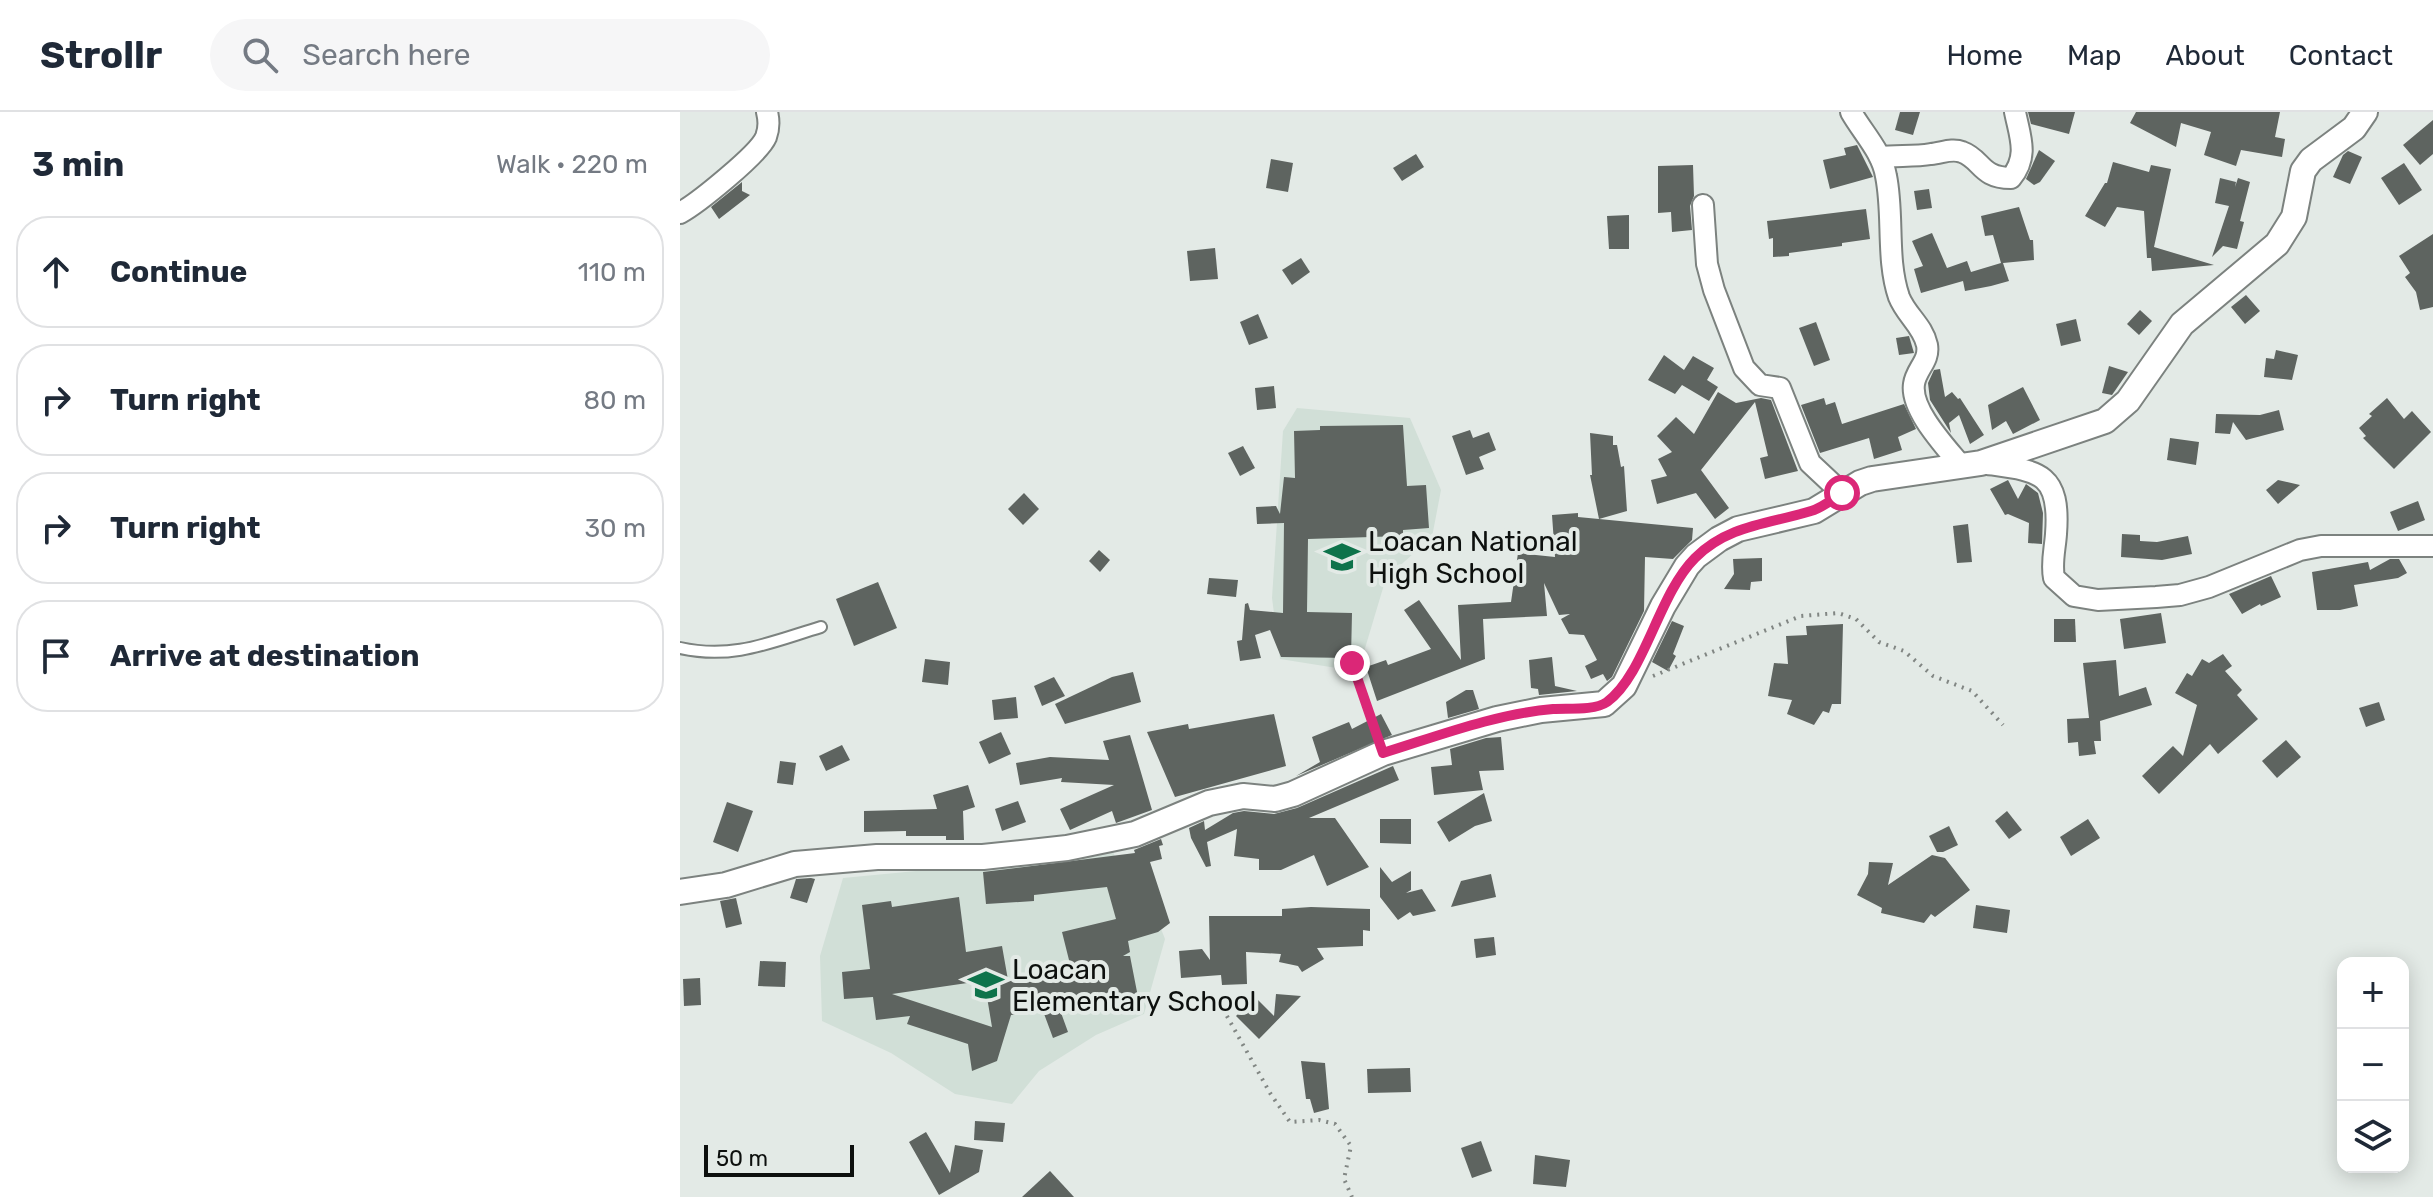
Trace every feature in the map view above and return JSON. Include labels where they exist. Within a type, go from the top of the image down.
[{"type":"street","points":[[680,213],[752,155],[765,138],[769,119],[767,112]]},
{"type":"street","points":[[1851,112],[1880,157],[1886,173],[1892,254],[1899,297],[1927,343],[1926,362],[1917,373],[1914,394],[1929,425],[1971,465],[2029,471],[2038,474],[2051,486],[2057,504],[2054,578],[2074,596],[2098,600],[2180,595],[2244,575],[2300,550],[2321,546],[2433,546]]},
{"type":"street","points":[[1880,157],[1957,150],[1968,154],[1992,175],[2011,178],[2024,151],[2015,112]]},
{"type":"street","points":[[680,892],[726,885],[795,864],[877,857],[983,857],[1067,848],[1135,834],[1209,803],[1243,796],[1275,799],[1293,794],[1383,753],[1497,719],[1541,710],[1604,704],[1624,686],[1663,606],[1696,556],[1719,539],[1738,529],[1814,511],[1872,479],[1971,465],[2105,421],[2128,401],[2182,324],[2277,244],[2294,217],[2303,171],[2311,160],[2354,128],[2365,112]]},
{"type":"street","points":[[1703,205],[1707,264],[1744,368],[1760,385],[1780,388],[1810,463],[1842,493]]},
{"type":"lane","points":[[680,648],[700,652],[738,652],[821,627]]},
{"type":"path","points":[[1624,686],[1691,663],[1801,616],[1838,613],[1856,619],[1879,642],[1904,651],[1933,676],[1972,691],[2003,725]]},
{"type":"path","points":[[1352,663],[1383,753]]},
{"type":"path","points":[[1223,1009],[1270,1093],[1290,1122],[1319,1120],[1335,1124],[1351,1146],[1344,1179],[1352,1197]]},
{"type":"shaded area","name":"Loacan National High School","points":[[1297,408],[1410,418],[1441,490],[1432,537],[1386,578],[1363,655],[1343,669],[1280,659],[1272,598],[1283,431]]},
{"type":"shaded area","name":"Loacan Elementary School","points":[[1113,852],[1129,887],[1146,891],[1165,939],[1144,1014],[1096,1035],[1039,1071],[1012,1104],[955,1094],[891,1053],[822,1021],[820,956],[843,878]]},
{"type":"building","points":[[1900,112],[1920,112],[1913,135],[1895,130]]},
{"type":"building","points":[[2028,112],[2075,112],[2069,134],[2031,124]]},
{"type":"building","points":[[2136,112],[2280,112],[2275,137],[2285,139],[2282,157],[2241,150],[2236,166],[2204,155],[2211,132],[2181,123],[2176,147],[2130,123]]},
{"type":"building","points":[[2433,120],[2433,154],[2420,165],[2403,145]]},
{"type":"building","points":[[1857,145],[1873,177],[1830,189],[1823,160],[1846,155],[1844,148]]},
{"type":"building","points":[[2039,150],[2055,161],[2040,182],[2034,185],[2026,179]]},
{"type":"building","points":[[2348,151],[2362,157],[2350,184],[2333,177]]},
{"type":"building","points":[[1416,154],[1424,167],[1402,181],[1393,168]]},
{"type":"building","points":[[1271,159],[1293,163],[1288,192],[1266,188]]},
{"type":"building","points":[[2113,162],[2149,172],[2151,165],[2171,169],[2154,247],[2214,265],[2152,271],[2151,258],[2147,258],[2144,211],[2117,207],[2105,227],[2085,216],[2107,183]]},
{"type":"building","points":[[2404,163],[2422,190],[2399,205],[2381,178]]},
{"type":"building","points":[[1693,165],[1692,230],[1672,232],[1671,212],[1658,213],[1658,166]]},
{"type":"building","points":[[2220,178],[2236,182],[2235,187],[2238,178],[2250,182],[2237,249],[2223,246],[2212,257],[2229,206],[2215,203]]},
{"type":"building","points":[[742,182],[742,191],[750,195],[719,219],[711,207]]},
{"type":"building","points":[[1929,189],[1932,208],[1917,210],[1914,191]]},
{"type":"building","points":[[2019,207],[2030,240],[2033,240],[2034,260],[2003,263],[2009,281],[1965,291],[1963,281],[1921,293],[1914,269],[1923,266],[1912,241],[1932,233],[1947,268],[1967,261],[1971,272],[2001,263],[1993,235],[1985,236],[1981,216]]},
{"type":"building","points":[[1866,209],[1870,239],[1773,257],[1773,238],[1769,239],[1767,221]]},
{"type":"building","points":[[1629,215],[1629,249],[1609,249],[1607,216]]},
{"type":"building","points":[[2433,234],[2433,307],[2420,310],[2416,292],[2405,277],[2410,273],[2399,256]]},
{"type":"building","points":[[1215,248],[1218,279],[1190,281],[1187,251]]},
{"type":"building","points":[[1301,258],[1310,272],[1292,285],[1282,270]]},
{"type":"building","points":[[2246,295],[2260,311],[2245,324],[2231,307]]},
{"type":"building","points":[[2140,310],[2152,321],[2139,335],[2127,324]]},
{"type":"building","points":[[1258,314],[1268,338],[1249,345],[1240,322]]},
{"type":"building","points":[[2076,319],[2081,341],[2061,346],[2056,324]]},
{"type":"building","points":[[1816,322],[1830,360],[1814,366],[1799,328]]},
{"type":"building","points":[[1909,336],[1914,353],[1899,355],[1896,338]]},
{"type":"building","points":[[2276,350],[2298,355],[2292,380],[2264,377],[2266,358],[2274,359]]},
{"type":"building","points":[[1664,355],[1684,370],[1693,356],[1714,368],[1707,380],[1718,387],[1709,401],[1682,385],[1675,394],[1648,380]]},
{"type":"building","points":[[2109,366],[2128,372],[2112,395],[2102,393]]},
{"type":"building","points":[[1940,369],[1945,397],[1952,392],[1960,398],[1984,435],[1970,444],[1959,415],[1949,423],[1951,433],[1930,400],[1928,383],[1934,370]]},
{"type":"building","points":[[1274,386],[1276,408],[1257,410],[1255,388]]},
{"type":"building","points":[[2023,387],[2040,420],[2013,434],[2006,421],[1992,430],[1988,405]]},
{"type":"building","points":[[1718,392],[1736,403],[1761,398],[1771,400],[1798,471],[1765,479],[1760,458],[1768,456],[1755,402],[1701,470],[1729,508],[1715,519],[1696,493],[1657,504],[1651,480],[1667,476],[1658,459],[1672,452],[1657,436],[1676,417],[1694,434]]},
{"type":"building","points":[[1824,398],[1826,405],[1835,402],[1842,424],[1904,404],[1916,429],[1898,437],[1902,450],[1874,459],[1869,438],[1820,453],[1801,405]]},
{"type":"building","points":[[2387,398],[2404,419],[2412,411],[2431,432],[2394,469],[2363,438],[2366,436],[2359,428]]},
{"type":"building","points":[[2279,410],[2284,430],[2246,440],[2233,422],[2230,434],[2215,433],[2216,414],[2260,415]]},
{"type":"building","points":[[1403,425],[1407,486],[1426,485],[1429,528],[1403,530],[1403,536],[1308,539],[1307,612],[1352,613],[1351,658],[1281,657],[1270,630],[1255,635],[1261,658],[1240,661],[1237,641],[1242,640],[1245,604],[1248,603],[1250,610],[1283,613],[1284,523],[1257,524],[1256,507],[1276,506],[1280,514],[1284,477],[1295,478],[1294,431],[1320,430],[1320,426]]},
{"type":"building","points":[[1470,430],[1473,438],[1489,432],[1496,450],[1479,457],[1484,469],[1466,475],[1452,436]]},
{"type":"building","points":[[1590,433],[1613,436],[1621,467],[1624,466],[1627,511],[1599,519],[1590,475]]},
{"type":"building","points":[[2170,438],[2199,442],[2196,465],[2167,460]]},
{"type":"building","points":[[1243,446],[1255,468],[1240,476],[1228,453]]},
{"type":"building","points":[[2008,480],[2018,499],[2026,484],[2038,493],[2043,513],[2042,544],[2028,543],[2029,523],[2005,515],[1990,489]]},
{"type":"building","points":[[2278,480],[2300,485],[2278,504],[2266,490]]},
{"type":"building","points":[[1024,493],[1039,509],[1023,525],[1008,509]]},
{"type":"building","points":[[2418,501],[2425,520],[2398,531],[2390,512]]},
{"type":"building","points":[[1578,513],[1578,517],[1693,528],[1692,540],[1673,559],[1645,557],[1644,611],[1612,677],[1607,681],[1603,674],[1591,679],[1585,666],[1597,660],[1584,635],[1569,634],[1561,619],[1570,614],[1559,615],[1544,583],[1547,616],[1483,619],[1485,659],[1377,701],[1366,667],[1386,660],[1388,665],[1431,649],[1404,610],[1419,600],[1461,660],[1458,605],[1511,602],[1518,553],[1555,557],[1552,515]]},
{"type":"building","points":[[1968,524],[1972,562],[1957,563],[1953,526]]},
{"type":"building","points":[[2122,534],[2140,535],[2140,541],[2157,542],[2188,536],[2192,554],[2162,560],[2121,557]]},
{"type":"building","points":[[1099,550],[1110,560],[1100,572],[1089,561]]},
{"type":"building","points":[[1762,558],[1762,581],[1751,582],[1750,590],[1724,589],[1734,574],[1733,559]]},
{"type":"building","points":[[2390,559],[2399,559],[2407,573],[2398,578],[2354,585],[2358,606],[2317,610],[2312,572],[2368,562],[2370,570]]},
{"type":"building","points":[[2271,576],[2281,597],[2242,614],[2229,594]]},
{"type":"building","points":[[1209,578],[1238,580],[1236,597],[1207,594]]},
{"type":"building","points":[[878,582],[897,628],[854,646],[836,599]]},
{"type":"building","points":[[2161,613],[2166,643],[2124,649],[2120,619]]},
{"type":"building","points":[[2054,619],[2075,619],[2076,642],[2054,642]]},
{"type":"building","points":[[1672,621],[1684,626],[1673,654],[1676,656],[1668,671],[1652,662]]},
{"type":"building","points":[[1843,624],[1841,704],[1832,704],[1829,713],[1823,711],[1814,725],[1787,714],[1792,700],[1768,696],[1774,663],[1788,664],[1786,636],[1807,635],[1806,626]]},
{"type":"building","points":[[2223,654],[2232,666],[2225,671],[2242,690],[2237,695],[2258,719],[2218,754],[2210,744],[2159,794],[2142,776],[2173,746],[2183,756],[2197,705],[2175,693],[2187,673],[2192,676],[2202,659],[2209,663]]},
{"type":"building","points":[[1552,657],[1555,686],[1577,691],[1539,695],[1538,689],[1531,688],[1529,660]]},
{"type":"building","points":[[925,659],[950,662],[948,685],[922,682]]},
{"type":"building","points":[[2116,660],[2119,696],[2146,687],[2152,705],[2100,721],[2101,741],[2094,741],[2096,754],[2079,756],[2078,742],[2068,743],[2067,719],[2089,718],[2083,663]]},
{"type":"building","points":[[1133,672],[1141,702],[1065,724],[1055,704],[1112,677]]},
{"type":"building","points":[[1054,677],[1065,696],[1042,706],[1034,686]]},
{"type":"building","points":[[1466,690],[1473,690],[1479,709],[1448,718],[1446,702]]},
{"type":"building","points":[[1016,697],[1018,718],[994,720],[992,700]]},
{"type":"building","points":[[2379,702],[2385,720],[2366,727],[2359,708]]},
{"type":"building","points":[[1274,714],[1286,766],[1175,797],[1147,732],[1188,724],[1189,729]]},
{"type":"building","points":[[1381,714],[1392,735],[1296,776],[1320,762],[1312,737],[1349,722],[1352,729]]},
{"type":"building","points":[[1001,732],[1011,754],[989,764],[979,742]]},
{"type":"building","points":[[1130,735],[1152,810],[1116,823],[1112,811],[1070,830],[1060,809],[1114,785],[1061,782],[1062,778],[1020,785],[1016,763],[1050,757],[1109,760],[1103,741]]},
{"type":"building","points":[[1501,737],[1504,770],[1479,771],[1483,790],[1434,795],[1431,767],[1452,765],[1450,749],[1486,738]]},
{"type":"building","points":[[2286,740],[2301,757],[2277,778],[2262,761]]},
{"type":"building","points":[[842,745],[850,760],[826,771],[819,756]]},
{"type":"building","points":[[780,761],[796,763],[793,785],[777,783]]},
{"type":"building","points":[[1393,766],[1399,780],[1309,818],[1335,818],[1369,867],[1327,886],[1314,855],[1281,870],[1259,870],[1259,859],[1234,856],[1237,829],[1207,842],[1211,866],[1206,867],[1191,838],[1189,828],[1204,821],[1205,830],[1233,813],[1274,814],[1297,808]]},
{"type":"building","points":[[968,785],[975,807],[963,811],[964,840],[946,840],[946,836],[906,836],[906,831],[864,832],[864,811],[937,809],[933,795]]},
{"type":"building","points":[[1484,793],[1492,821],[1475,826],[1449,842],[1437,822]]},
{"type":"building","points":[[1018,801],[1026,822],[1002,831],[995,809]]},
{"type":"building","points":[[727,802],[753,811],[738,852],[713,842]]},
{"type":"building","points":[[2007,811],[2022,830],[2009,839],[1995,821]]},
{"type":"building","points":[[1380,819],[1411,819],[1411,844],[1380,843]]},
{"type":"building","points":[[2088,819],[2100,838],[2071,856],[2060,837]]},
{"type":"building","points":[[1949,826],[1958,845],[1937,852],[1929,836]]},
{"type":"building","points":[[1161,839],[1162,859],[1150,862],[1170,923],[1158,932],[1128,941],[1130,952],[1123,956],[1130,956],[1138,997],[1060,1010],[1068,1032],[1053,1038],[1043,1011],[1011,1015],[997,1061],[972,1071],[968,1044],[907,1024],[910,1016],[876,1020],[873,997],[844,999],[842,972],[870,969],[862,905],[891,901],[892,907],[959,897],[966,952],[1002,946],[1008,980],[1072,972],[1062,932],[1116,919],[1107,887],[1034,895],[1034,901],[986,904],[983,872],[1135,853],[1134,850]],"holes":[[[981,981],[982,986],[985,985],[992,1027],[892,994]]]},
{"type":"building","points":[[1932,855],[1945,858],[1970,890],[1935,917],[1931,914],[1924,923],[1881,913],[1882,908],[1857,895],[1868,874],[1869,862],[1893,863],[1888,885]]},
{"type":"building","points":[[1380,867],[1392,882],[1411,871],[1411,890],[1406,893],[1422,889],[1436,911],[1413,916],[1410,912],[1398,920],[1380,897]]},
{"type":"building","points":[[1491,874],[1496,897],[1451,907],[1461,881]]},
{"type":"building","points":[[796,879],[815,879],[807,903],[790,898]]},
{"type":"building","points":[[736,898],[742,924],[726,928],[720,901]]},
{"type":"building","points":[[1976,905],[2010,910],[2007,933],[1973,928]]},
{"type":"building","points":[[1282,909],[1370,909],[1370,931],[1363,930],[1363,946],[1317,948],[1324,959],[1302,972],[1298,966],[1279,962],[1281,954],[1246,952],[1247,984],[1222,985],[1221,975],[1181,978],[1179,951],[1202,949],[1210,960],[1209,916],[1282,916]]},
{"type":"building","points":[[1494,937],[1496,955],[1476,958],[1474,939]]},
{"type":"building","points":[[760,961],[786,962],[785,987],[758,986]]},
{"type":"building","points":[[700,978],[701,1005],[684,1006],[683,979]]},
{"type":"building","points":[[1276,994],[1301,996],[1259,1039],[1236,1016],[1255,997],[1274,1016]]},
{"type":"building","points":[[1301,1061],[1325,1063],[1329,1109],[1314,1113],[1310,1099],[1306,1099]]},
{"type":"building","points":[[1410,1068],[1411,1092],[1368,1093],[1367,1069]]},
{"type":"building","points":[[975,1121],[1005,1123],[1003,1142],[974,1140]]},
{"type":"building","points":[[926,1132],[950,1173],[955,1145],[983,1150],[979,1172],[939,1195],[909,1142]]},
{"type":"building","points":[[1481,1141],[1492,1171],[1472,1178],[1461,1148]]},
{"type":"building","points":[[1535,1155],[1570,1160],[1566,1187],[1533,1184]]},
{"type":"building","points":[[1050,1171],[1074,1197],[1022,1197]]},
{"type":"place","name":"Loacan National High School","points":[[1342,557]]},
{"type":"place","name":"Loacan Elementary School","points":[[986,985]]},
{"type":"route","points":[[1352,663],[1383,753],[1497,719],[1541,710],[1604,704],[1624,686],[1663,606],[1696,556],[1738,529],[1814,511],[1842,493]]}]
